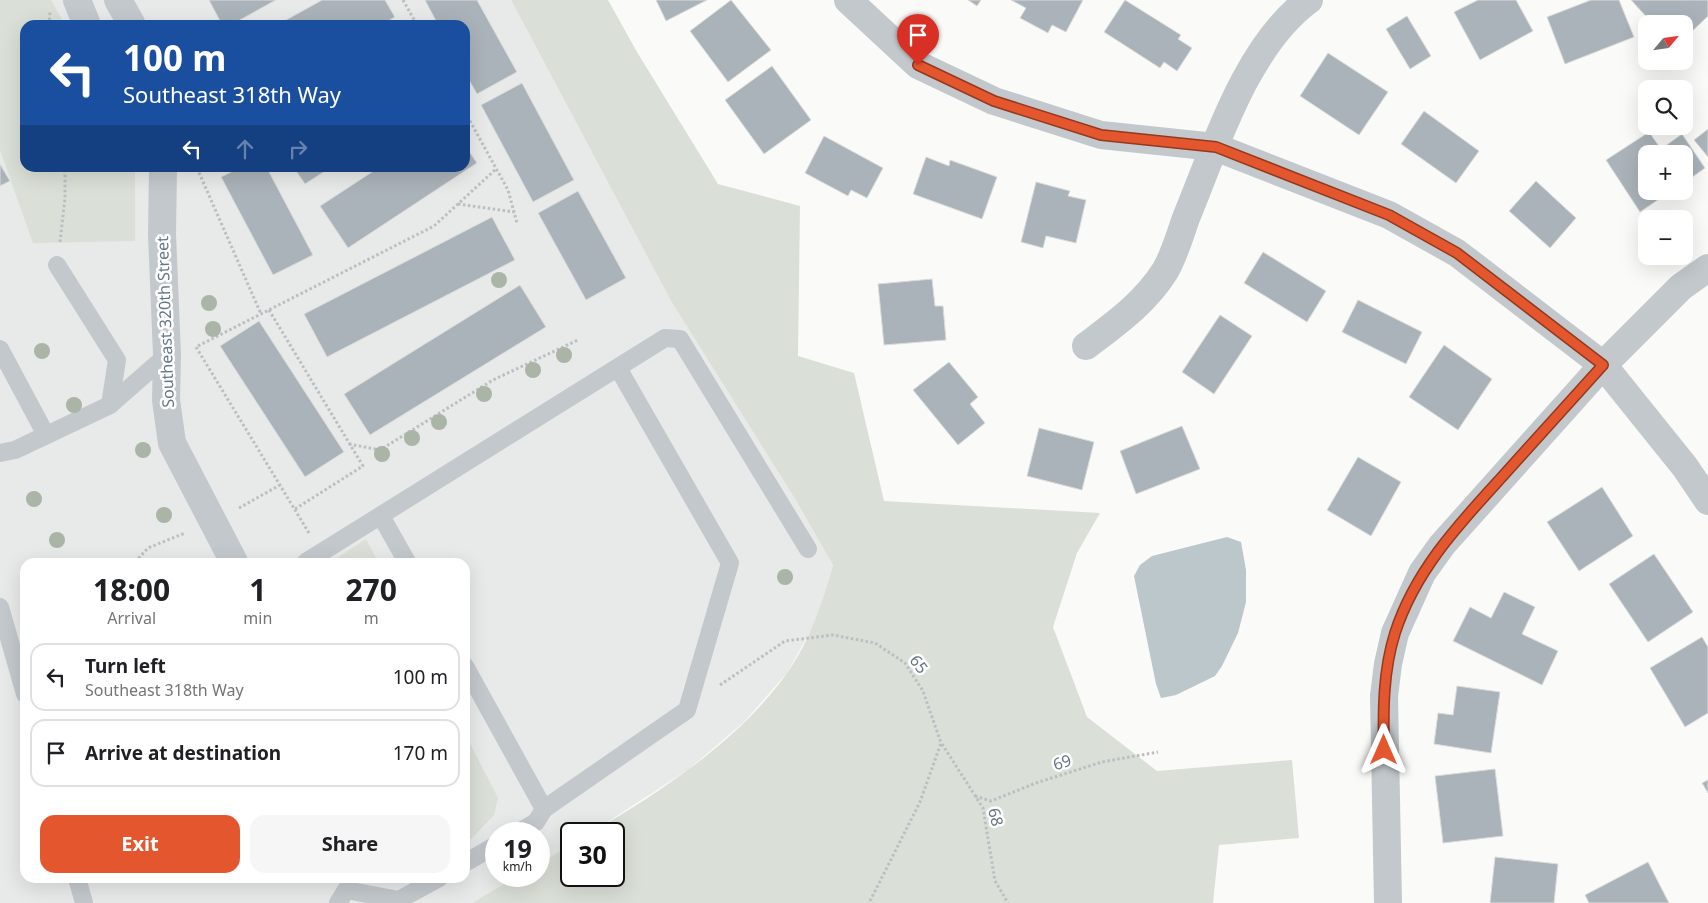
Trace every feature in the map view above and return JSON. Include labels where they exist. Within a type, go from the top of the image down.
[{"type":"street","points":[[76,0],[85,20]]},
{"type":"street","points":[[118,0],[129,20]]},
{"type":"street","points":[[848,0],[918,65],[994,101],[1101,135],[1216,147],[1389,215],[1457,253],[1603,365],[1685,467],[1708,501]]},
{"type":"street","points":[[1086,346],[1136,308],[1165,270],[1240,91],[1269,39],[1287,17],[1309,0]]},
{"type":"street","name":"Southeast 320th Street","points":[[160,174],[167,355],[166,400],[172,443],[232,558]]},
{"type":"street","points":[[1388,903],[1384,696],[1388,664],[1396,633],[1422,574],[1442,545],[1603,365],[1680,287],[1708,268]]},
{"type":"lane","points":[[57,265],[117,360],[110,406]]},
{"type":"lane","points":[[313,558],[665,338],[680,339],[808,550]]},
{"type":"lane","points":[[0,349],[46,435]]},
{"type":"lane","points":[[0,453],[15,450],[110,406],[167,355]]},
{"type":"lane","points":[[536,822],[544,809],[687,710],[730,563],[618,368]]},
{"type":"lane","points":[[381,516],[405,558]]},
{"type":"lane","points":[[0,607],[20,677]]},
{"type":"lane","points":[[470,675],[544,809]]},
{"type":"lane","points":[[470,860],[485,851]]},
{"type":"lane","points":[[78,883],[84,903]]},
{"type":"lane","points":[[342,890],[383,900],[399,900],[430,883]]},
{"type":"path","points":[[403,0],[414,20]]},
{"type":"path","points":[[470,121],[508,190],[517,223]]},
{"type":"path","points":[[321,553],[196,348],[434,226],[496,169]]},
{"type":"path","points":[[57,265],[65,198],[65,172]]},
{"type":"path","points":[[199,172],[261,314]]},
{"type":"path","points":[[458,204],[514,212]]},
{"type":"path","points":[[269,310],[363,466],[295,509]]},
{"type":"path","points":[[349,444],[380,450],[493,380],[578,340]]},
{"type":"path","points":[[139,558],[148,548],[213,521],[280,486]]},
{"type":"path","name":"65","points":[[687,710],[748,664],[785,641],[833,635],[876,643],[905,663],[923,691],[941,743]]},
{"type":"path","points":[[869,903],[920,802],[941,743]]},
{"type":"path","name":"68","points":[[941,743],[983,808],[995,881],[1008,903]]},
{"type":"path","name":"69","points":[[975,796],[991,801],[1036,783],[1102,762],[1158,752]]},
{"type":"shaded area","points":[[0,0],[511,0],[671,301],[795,499],[833,565],[816,621],[787,673],[744,722],[689,769],[607,822],[560,822],[560,851],[550,857],[550,822],[485,822],[485,887],[499,887],[472,903],[0,903]]},
{"type":"shaded area","points":[[0,0],[51,0],[62,20],[20,20],[20,172],[135,172],[135,241],[33,243],[0,150]]},
{"type":"shaded area","points":[[511,0],[608,0],[637,52],[718,184],[800,206],[798,356],[854,373],[884,501],[1100,513],[1077,553],[1053,627],[1087,717],[1157,771],[1292,760],[1299,838],[1219,845],[1213,903],[472,903],[499,887],[550,887],[550,857],[560,851],[560,887],[625,887],[625,822],[609,822],[670,783],[722,743],[746,721],[768,697],[795,661],[809,635],[820,607],[833,565],[795,499],[671,301]]},
{"type":"shaded area","points":[[1227,537],[1241,542],[1246,570],[1246,602],[1238,633],[1215,676],[1176,695],[1161,698],[1156,684],[1134,576],[1140,565],[1152,556]]},
{"type":"shaded area","points":[[366,539],[376,558],[337,558]]},
{"type":"shaded area","points":[[470,744],[498,798],[494,815],[485,822],[485,824],[470,840]]},
{"type":"building","points":[[209,0],[276,0],[240,20],[219,20]]},
{"type":"building","points":[[322,0],[385,0],[395,17],[390,20],[286,20]]},
{"type":"building","points":[[425,0],[477,0],[517,72],[477,94],[470,82],[470,20],[435,20]]},
{"type":"building","points":[[656,0],[707,0],[666,21]]},
{"type":"building","points":[[731,0],[771,50],[728,82],[690,31]]},
{"type":"building","points":[[968,0],[981,0],[977,6]]},
{"type":"building","points":[[1011,0],[1083,0],[1066,32],[1052,25],[1048,33],[1020,18],[1026,8]]},
{"type":"building","points":[[1125,0],[1181,35],[1178,39],[1192,48],[1177,71],[1164,62],[1160,68],[1104,32]]},
{"type":"building","points":[[1478,0],[1516,0],[1533,31],[1480,60],[1454,12]]},
{"type":"building","points":[[1591,0],[1619,0],[1634,37],[1565,64],[1547,17]]},
{"type":"building","points":[[1631,0],[1708,0],[1708,16],[1693,30],[1693,15],[1645,15]]},
{"type":"building","points":[[1407,16],[1431,56],[1410,69],[1386,29]]},
{"type":"building","points":[[1328,53],[1388,92],[1359,135],[1300,96]]},
{"type":"building","points":[[772,66],[811,120],[764,154],[725,100]]},
{"type":"building","points":[[522,83],[574,180],[533,202],[481,105]]},
{"type":"building","points":[[1424,111],[1479,151],[1456,183],[1401,144]]},
{"type":"building","points":[[1708,129],[1708,157],[1694,140]]},
{"type":"building","points":[[1644,135],[1651,135],[1658,145],[1638,145],[1638,200],[1658,200],[1643,210],[1639,210],[1606,160]]},
{"type":"building","points":[[1681,135],[1683,135],[1689,145],[1667,145]]},
{"type":"building","points":[[824,136],[883,168],[867,198],[851,190],[848,196],[805,173]]},
{"type":"building","points":[[1693,150],[1705,168],[1693,177]]},
{"type":"building","points":[[470,152],[477,163],[470,168]]},
{"type":"building","points":[[926,157],[949,166],[950,160],[997,177],[982,219],[913,194]]},
{"type":"building","points":[[0,164],[10,181],[0,186]]},
{"type":"building","points":[[231,172],[269,172],[313,255],[273,275],[221,177]]},
{"type":"building","points":[[297,172],[324,172],[305,184]]},
{"type":"building","points":[[372,172],[463,172],[348,248],[320,206]]},
{"type":"building","points":[[1536,181],[1576,218],[1550,248],[1509,211]]},
{"type":"building","points":[[1036,182],[1070,191],[1068,196],[1086,200],[1076,243],[1046,236],[1043,248],[1021,242]]},
{"type":"building","points":[[578,191],[626,278],[586,300],[538,213]]},
{"type":"building","points":[[492,217],[515,260],[327,357],[304,314]]},
{"type":"building","points":[[1263,252],[1326,291],[1307,322],[1244,283]]},
{"type":"building","points":[[932,279],[935,306],[943,306],[946,340],[884,345],[878,284]]},
{"type":"building","points":[[520,285],[546,327],[370,435],[344,394]]},
{"type":"building","points":[[1358,300],[1422,332],[1406,364],[1342,332]]},
{"type":"building","points":[[1220,315],[1252,336],[1214,394],[1182,372]]},
{"type":"building","points":[[259,321],[344,452],[305,477],[220,346]]},
{"type":"building","points":[[1444,345],[1492,379],[1458,430],[1409,397]]},
{"type":"building","points":[[949,362],[978,397],[970,404],[985,423],[958,445],[913,390]]},
{"type":"building","points":[[1182,426],[1200,469],[1136,494],[1120,451]]},
{"type":"building","points":[[1039,428],[1094,442],[1082,490],[1027,476]]},
{"type":"building","points":[[1358,457],[1401,482],[1371,536],[1327,510]]},
{"type":"building","points":[[1602,487],[1633,536],[1579,571],[1547,522]]},
{"type":"building","points":[[1654,554],[1693,612],[1648,642],[1609,584]]},
{"type":"building","points":[[1504,592],[1535,607],[1522,634],[1558,651],[1542,685],[1453,641],[1470,607],[1491,618]]},
{"type":"building","points":[[1702,637],[1708,647],[1708,713],[1685,727],[1650,668]]},
{"type":"building","points":[[1457,686],[1500,692],[1491,753],[1434,744],[1438,713],[1453,715]]},
{"type":"building","points":[[1495,769],[1503,836],[1443,843],[1435,776]]},
{"type":"building","points":[[1708,780],[1708,793],[1702,783]]},
{"type":"building","points":[[1495,857],[1558,864],[1554,903],[1490,903]]},
{"type":"building","points":[[1648,862],[1669,903],[1589,903],[1585,895]]},
{"type":"route","points":[[918,65],[994,101],[1101,135],[1216,147],[1389,215],[1457,253],[1603,365],[1461,521],[1422,574],[1396,633],[1388,664],[1384,696],[1384,750]]}]
